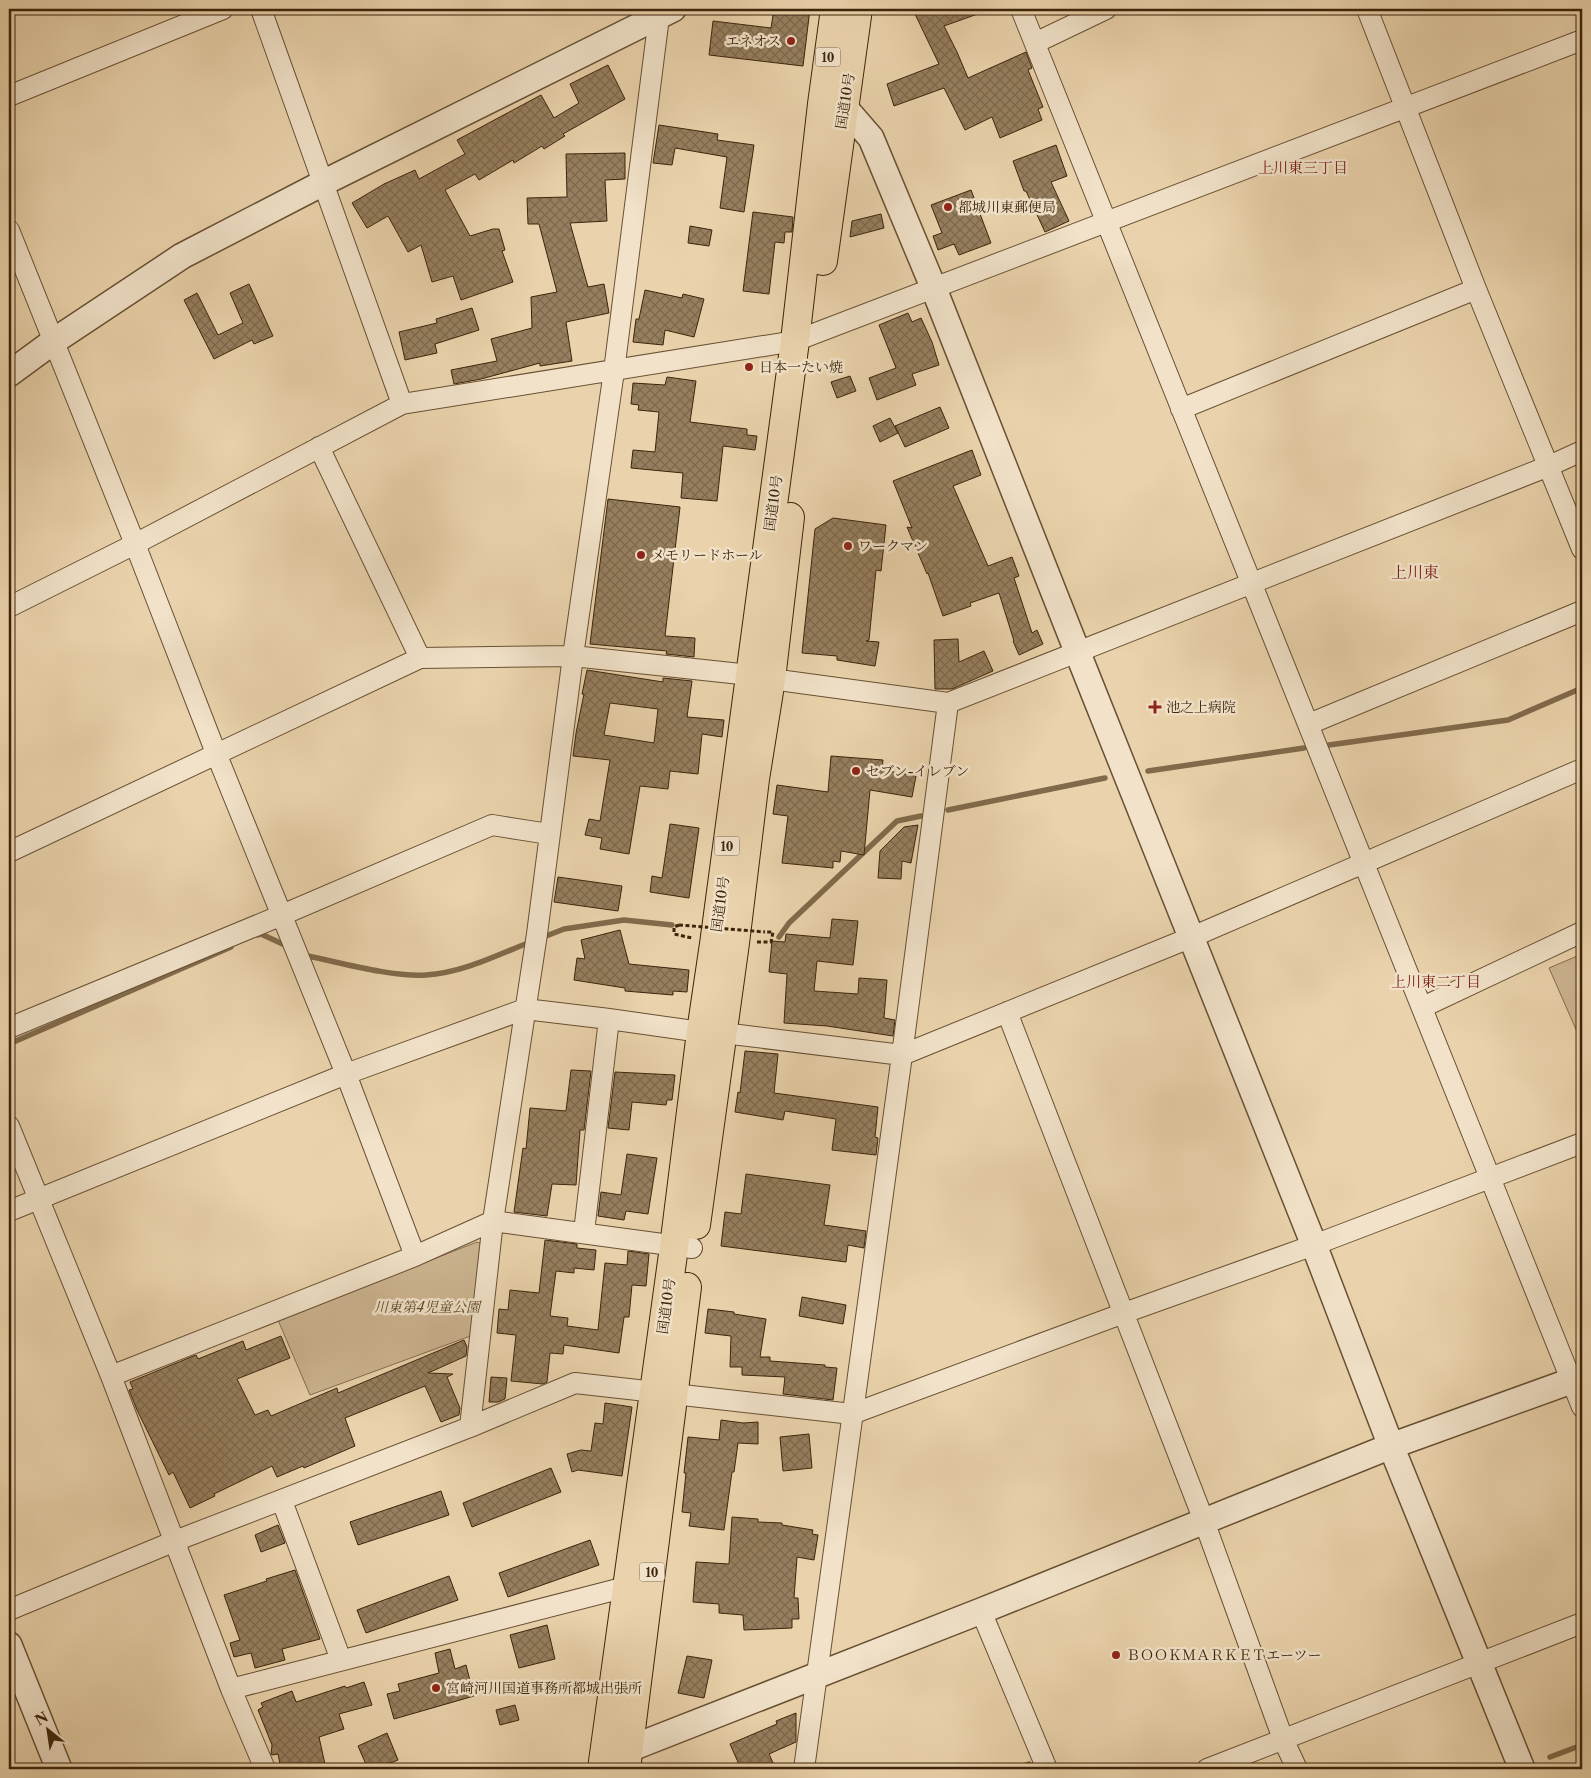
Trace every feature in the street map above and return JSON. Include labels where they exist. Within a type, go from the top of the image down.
[{"type":"highway","name":"国道10号","points":[[611,1765],[664,1393],[712,1033],[736,943],[755,779],[760,677],[804,339],[838,149],[833,106],[834,9]]},
{"type":"highway","name":"国道10号","points":[[833,106],[858,9]]},
{"type":"highway","name":"国道10号","points":[[611,1765],[626,1587],[664,1393]]},
{"type":"street","points":[[9,96],[223,9]]},
{"type":"street","points":[[261,9],[402,404]]},
{"type":"street","points":[[1021,9],[1490,1178],[1578,1379],[1582,1406]]},
{"type":"street","points":[[1035,43],[1106,9]]},
{"type":"street","points":[[1367,9],[1476,289],[1550,466],[1582,549]]},
{"type":"street","points":[[9,374],[54,341],[182,256],[664,11]]},
{"type":"street","points":[[470,1427],[493,1221],[537,934],[573,656],[664,11]]},
{"type":"street","points":[[9,608],[136,544],[402,404],[804,339],[1582,40]]},
{"type":"street","points":[[833,106],[871,138],[934,288],[1314,1245],[1391,1446],[1522,1769]]},
{"type":"street","points":[[10,239],[54,341],[136,544],[216,753],[346,1074],[415,1256]]},
{"type":"street","points":[[1181,409],[1476,289]]},
{"type":"street","points":[[319,447],[420,658]]},
{"type":"street","points":[[9,852],[420,658],[573,656],[760,677],[948,703],[1550,466],[1582,451]]},
{"type":"street","points":[[1309,724],[1582,611]]},
{"type":"street","points":[[804,1769],[902,1055],[948,703]]},
{"type":"street","points":[[9,1211],[346,1074],[525,1009],[902,1055],[1192,936],[1582,769]]},
{"type":"street","points":[[9,1028],[283,919],[492,825],[549,834]]},
{"type":"street","points":[[1423,1007],[1582,932]]},
{"type":"street","points":[[1007,1012],[1204,1521],[1284,1739],[1297,1769]]},
{"type":"street","points":[[584,1232],[610,1019]]},
{"type":"street","points":[[9,1126],[37,1199],[111,1376],[231,1689],[265,1769]]},
{"type":"street","points":[[9,1610],[175,1541],[282,1501],[575,1384],[852,1414],[1314,1245],[1582,1143]]},
{"type":"street","points":[[111,1376],[415,1256],[493,1221],[584,1232],[683,1248]]},
{"type":"street","points":[[611,1765],[816,1676],[1391,1446],[1578,1379]]},
{"type":"street","points":[[282,1501],[341,1660]]},
{"type":"street","points":[[231,1689],[626,1587]]},
{"type":"street","points":[[981,1611],[1047,1769]]},
{"type":"street","points":[[1207,1769],[1582,1623]]},
{"type":"street","points":[[9,1646],[59,1769]]},
{"type":"path","points":[[679,925],[765,932]]},
{"type":"green space","points":[[1582,954],[1582,1043],[1549,968]]},
{"type":"green space","name":"川東第4児童公園","points":[[477,1242],[487,1246],[476,1334],[310,1395],[278,1320]]},
{"type":"building","points":[[774,9],[810,9],[803,66],[709,55],[713,21],[771,28]]},
{"type":"building","points":[[927,9],[986,9],[986,11],[944,26],[968,78],[1026,52],[1032,68],[1028,70],[1043,107],[1038,109],[1042,120],[1000,138],[992,117],[965,130],[944,88],[894,106],[887,84],[939,64],[915,14]]},
{"type":"building","points":[[608,65],[625,99],[563,134],[565,136],[544,149],[542,146],[514,163],[513,160],[479,180],[475,174],[445,190],[470,236],[499,229],[505,250],[502,251],[513,282],[461,300],[453,276],[432,282],[421,245],[408,252],[388,216],[367,228],[352,203],[384,184],[415,170],[419,179],[465,154],[457,140],[541,95],[554,118],[579,103],[570,84]]},
{"type":"building","points":[[659,125],[718,134],[717,140],[754,145],[744,212],[720,208],[727,157],[675,148],[672,165],[653,163]]},
{"type":"building","points":[[1056,145],[1067,176],[1051,182],[1069,221],[1045,232],[1026,191],[1024,191],[1013,161]]},
{"type":"building","points":[[625,153],[625,179],[605,180],[607,221],[570,223],[588,287],[604,284],[609,313],[566,322],[572,361],[540,366],[540,363],[481,379],[454,384],[451,370],[497,361],[491,339],[532,328],[531,297],[557,292],[539,224],[528,224],[527,198],[567,197],[566,154]]},
{"type":"building","points":[[971,190],[991,243],[959,255],[954,244],[938,250],[933,236],[942,233],[931,205]]},
{"type":"building","points":[[753,212],[793,217],[792,232],[785,232],[784,243],[775,242],[769,294],[743,291]]},
{"type":"building","points":[[881,214],[884,228],[850,237],[852,221]]},
{"type":"building","points":[[690,226],[712,230],[709,246],[688,243]]},
{"type":"building","points":[[249,284],[273,336],[254,344],[252,340],[214,359],[184,300],[197,293],[218,335],[243,323],[230,293]]},
{"type":"building","points":[[645,290],[682,298],[683,294],[704,299],[694,337],[665,330],[663,345],[633,342],[636,319],[639,319]]},
{"type":"building","points":[[472,308],[479,330],[435,344],[437,353],[405,360],[399,332],[437,323],[436,319]]},
{"type":"building","points":[[908,313],[912,322],[921,318],[932,342],[939,365],[912,374],[916,385],[877,400],[869,378],[896,368],[879,325]]},
{"type":"building","points":[[850,376],[856,391],[837,398],[831,382]]},
{"type":"building","points":[[667,377],[696,381],[690,422],[747,429],[747,435],[757,436],[755,450],[723,446],[717,501],[681,498],[683,473],[631,468],[633,450],[655,452],[659,412],[638,410],[639,405],[631,404],[633,383],[665,385]]},
{"type":"building","points":[[940,407],[949,428],[905,447],[895,426]]},
{"type":"building","points":[[890,418],[898,433],[880,442],[873,426]]},
{"type":"building","points":[[972,450],[981,475],[953,486],[988,566],[1012,557],[1019,576],[1014,578],[1032,633],[1037,630],[1043,644],[1019,655],[999,593],[970,603],[971,606],[943,616],[928,573],[907,527],[912,528],[893,481]]},
{"type":"building","points":[[608,499],[680,507],[665,636],[695,638],[694,657],[666,654],[667,651],[590,644]]},
{"type":"building","points":[[833,518],[886,525],[881,571],[876,570],[869,640],[866,641],[879,642],[875,666],[837,660],[837,656],[802,653],[815,529]]},
{"type":"building","points":[[958,639],[959,662],[984,651],[993,671],[952,689],[935,689],[934,640]]},
{"type":"building","points":[[587,670],[663,682],[663,678],[692,681],[687,717],[724,720],[722,737],[702,734],[698,774],[670,771],[668,789],[640,786],[629,854],[600,849],[602,838],[585,835],[589,819],[600,821],[610,760],[573,756],[584,694],[582,694]],"holes":[[[610,703],[658,709],[654,743],[604,735]]]},
{"type":"building","points":[[831,756],[883,760],[882,770],[916,776],[912,797],[870,790],[864,855],[841,851],[840,862],[833,861],[833,868],[782,863],[788,816],[773,814],[777,785],[828,792]]},
{"type":"building","points":[[670,824],[699,828],[689,898],[650,892],[652,876],[662,878]]},
{"type":"building","points":[[918,825],[911,863],[902,861],[901,879],[878,878],[880,851],[904,827]]},
{"type":"building","points":[[558,877],[622,886],[618,911],[554,902]]},
{"type":"building","points":[[832,919],[858,921],[853,965],[817,961],[814,991],[858,994],[859,978],[887,980],[884,1018],[895,1020],[893,1036],[827,1026],[784,1023],[787,974],[769,972],[772,941],[785,942],[786,934],[830,938]]},
{"type":"building","points":[[620,930],[629,964],[689,970],[687,992],[673,991],[673,995],[625,991],[625,988],[574,980],[577,958],[585,959],[581,940]]},
{"type":"building","points":[[745,1051],[778,1054],[774,1093],[878,1107],[875,1137],[878,1138],[876,1155],[832,1150],[836,1119],[785,1111],[783,1120],[735,1112],[738,1092],[740,1093]]},
{"type":"building","points":[[571,1070],[591,1071],[584,1130],[580,1130],[576,1185],[552,1184],[547,1216],[514,1212],[523,1148],[526,1149],[530,1108],[566,1111]]},
{"type":"building","points":[[615,1072],[675,1075],[672,1100],[667,1100],[666,1105],[632,1102],[629,1130],[608,1128]]},
{"type":"building","points":[[627,1154],[657,1158],[648,1214],[626,1211],[624,1220],[598,1216],[601,1192],[621,1195]]},
{"type":"building","points":[[746,1174],[830,1185],[824,1225],[866,1231],[864,1248],[848,1245],[846,1262],[721,1246],[725,1212],[741,1214]]},
{"type":"building","points":[[545,1240],[577,1244],[577,1248],[596,1250],[594,1270],[574,1268],[574,1273],[556,1271],[550,1316],[568,1318],[567,1326],[598,1330],[605,1263],[627,1265],[628,1251],[649,1254],[646,1286],[632,1285],[629,1317],[624,1317],[619,1353],[564,1345],[563,1354],[550,1353],[547,1382],[543,1384],[511,1381],[516,1335],[497,1333],[499,1309],[508,1310],[510,1290],[539,1293]]},
{"type":"building","points":[[802,1297],[846,1305],[843,1324],[799,1316]]},
{"type":"building","points":[[708,1309],[766,1319],[760,1357],[770,1357],[770,1361],[825,1365],[825,1367],[837,1368],[833,1400],[783,1394],[785,1377],[742,1375],[742,1367],[730,1367],[731,1336],[705,1333]]},
{"type":"building","points":[[281,1336],[290,1358],[237,1379],[255,1415],[268,1410],[271,1416],[337,1388],[338,1393],[464,1340],[467,1347],[466,1356],[428,1373],[453,1374],[447,1377],[460,1408],[459,1415],[441,1422],[425,1386],[345,1418],[355,1446],[304,1468],[303,1466],[277,1477],[272,1466],[214,1494],[215,1496],[190,1508],[173,1472],[169,1475],[137,1410],[129,1390],[133,1389],[130,1382],[196,1355],[198,1359],[243,1341],[246,1350]]},
{"type":"building","points":[[491,1377],[507,1378],[505,1399],[498,1402],[489,1402]]},
{"type":"building","points":[[605,1403],[632,1407],[622,1476],[578,1470],[572,1472],[567,1454],[581,1450],[591,1451],[595,1423],[603,1424]]},
{"type":"building","points":[[721,1420],[743,1423],[758,1422],[758,1444],[738,1443],[724,1530],[689,1526],[691,1513],[682,1512],[688,1437],[719,1440]]},
{"type":"building","points":[[809,1434],[812,1468],[783,1471],[780,1437]]},
{"type":"building","points":[[551,1468],[561,1492],[472,1527],[463,1503]]},
{"type":"building","points":[[441,1491],[449,1515],[358,1545],[350,1522]]},
{"type":"building","points":[[732,1517],[758,1519],[758,1522],[782,1523],[782,1525],[813,1530],[812,1534],[818,1535],[814,1560],[797,1557],[794,1598],[798,1598],[799,1619],[792,1619],[792,1628],[744,1630],[743,1615],[719,1613],[719,1604],[693,1602],[696,1562],[729,1564]]},
{"type":"building","points":[[278,1525],[285,1543],[261,1552],[255,1535]]},
{"type":"building","points":[[590,1540],[599,1565],[508,1597],[499,1573]]},
{"type":"building","points":[[295,1570],[320,1639],[282,1649],[285,1660],[255,1668],[251,1653],[234,1657],[230,1643],[240,1640],[224,1595]]},
{"type":"building","points":[[449,1576],[458,1600],[366,1633],[357,1610]]},
{"type":"building","points":[[547,1625],[555,1659],[519,1668],[510,1635]]},
{"type":"building","name":"宮崎河川国道事務所都城出張所","points":[[450,1649],[455,1669],[466,1665],[474,1696],[394,1719],[387,1694],[400,1691],[398,1684],[439,1673],[435,1653]]},
{"type":"building","points":[[687,1656],[712,1660],[704,1698],[678,1693]]},
{"type":"building","points":[[364,1682],[372,1705],[339,1714],[344,1729],[319,1737],[326,1769],[281,1769],[278,1754],[271,1754],[272,1745],[258,1710],[263,1707],[261,1703],[292,1691],[296,1702],[345,1686],[346,1688]]},
{"type":"building","points":[[515,1705],[519,1720],[500,1725],[496,1710]]},
{"type":"building","points":[[796,1713],[796,1742],[769,1754],[774,1765],[763,1769],[741,1769],[730,1744],[777,1724],[776,1721]]},
{"type":"building","points":[[387,1733],[398,1760],[375,1769],[368,1769],[358,1746]]},
{"type":"waterway","points":[[1329,745],[1508,720],[1582,688]]},
{"type":"waterway","points":[[1148,771],[1304,748]]},
{"type":"waterway","points":[[948,810],[1105,778]]},
{"type":"waterway","points":[[779,937],[789,923],[897,821],[921,816]]},
{"type":"waterway","points":[[541,938],[564,929],[624,920],[672,925]]},
{"type":"waterway","points":[[257,935],[261,934],[287,946]]},
{"type":"waterway","points":[[302,953],[308,956],[383,972],[426,975],[467,967],[533,941]]},
{"type":"waterway","points":[[9,1044],[231,947]]},
{"type":"waterway","points":[[1550,1757],[1582,1745]]},
{"type":"waterway","points":[[1015,1769],[1029,1764]]},
{"type":"place","name":"エネオス","points":[[791,41]]},
{"type":"place","name":"都城川東郵便局","points":[[948,207]]},
{"type":"place","name":"日本一たい焼","points":[[749,367]]},
{"type":"place","name":"ワークマン","points":[[848,546]]},
{"type":"place","name":"メモリードホール","points":[[641,555]]},
{"type":"place","name":"池之上病院","points":[[1155,707]]},
{"type":"place","name":"セブン-イレブン","points":[[856,771]]},
{"type":"place","name":"ＢＯＯＫＭＡＲＫＥＴエーツー","points":[[1116,1655]]},
{"type":"place","name":"宮崎河川国道事務所都城出張所","points":[[436,1688]]},
{"type":"district","name":"上川東三丁目","points":[[1303,167]]},
{"type":"district","name":"上川東","points":[[1415,572]]},
{"type":"district","name":"上川東二丁目","points":[[1436,981]]}]
